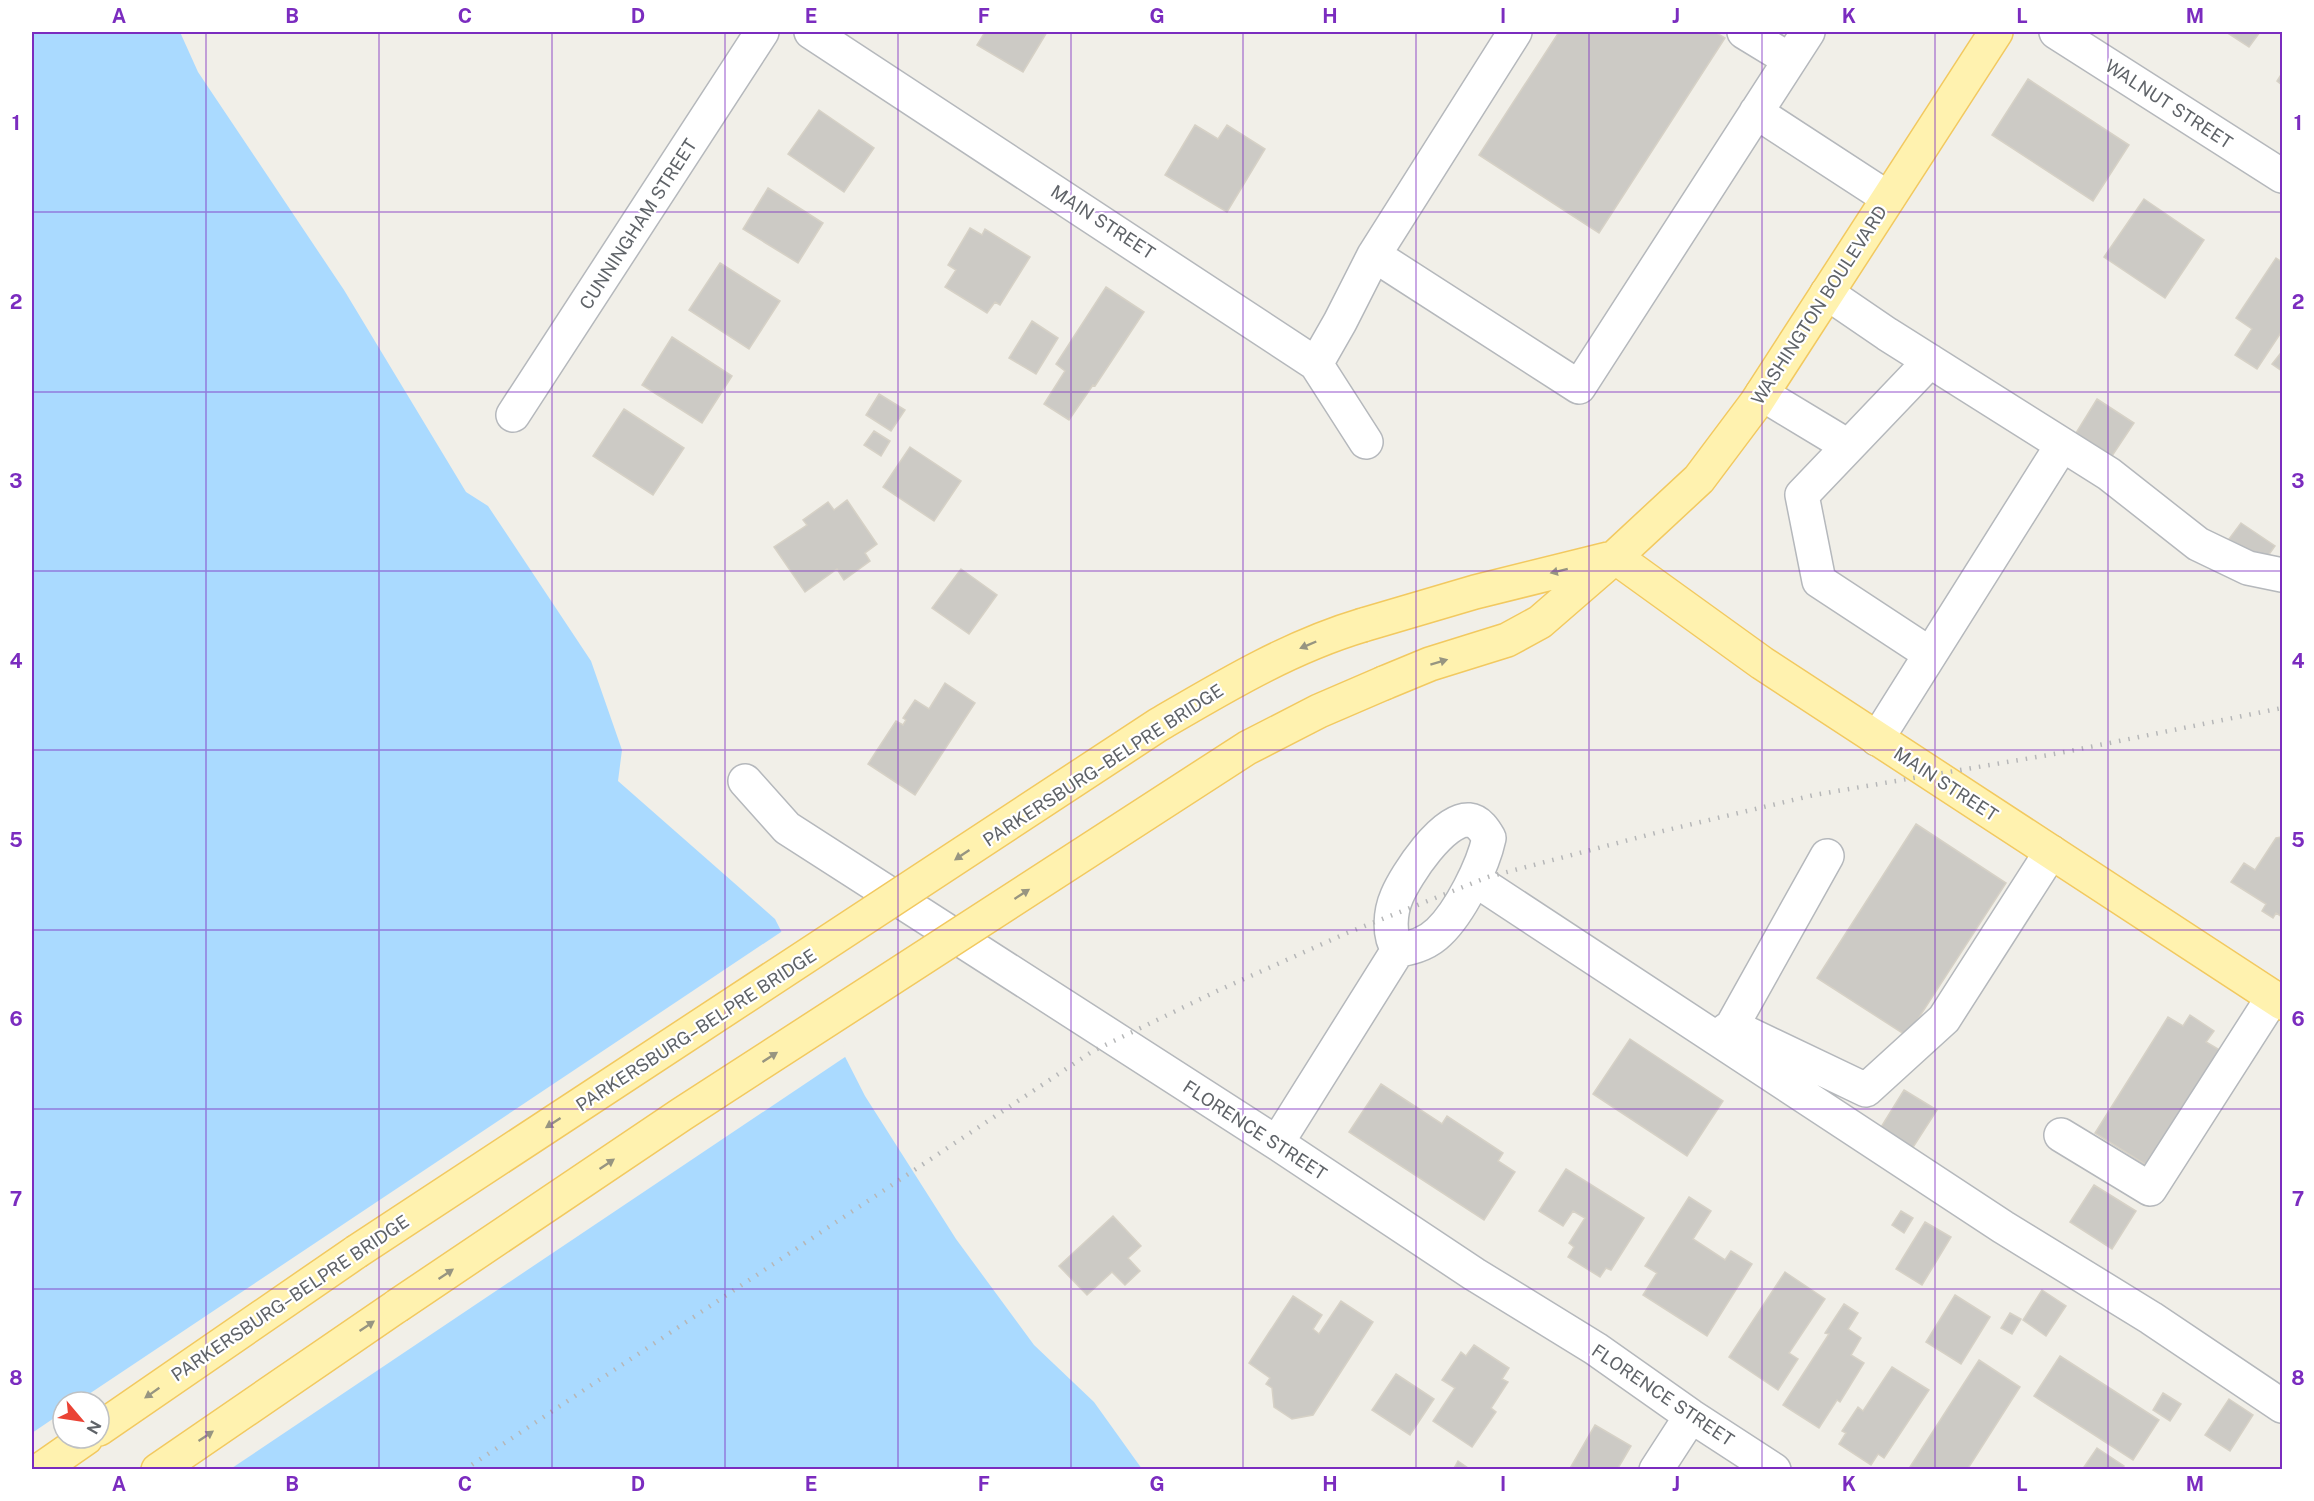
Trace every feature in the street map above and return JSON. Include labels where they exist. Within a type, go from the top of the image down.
[{"type":"main road","name":"WASHINGTON BOULEVARD","points":[[1616,557],[1699,479],[1762,394],[1996,32]]},
{"type":"main road","name":"PARKERSBURG–BELPRE BRIDGE","points":[[111,1421],[356,1252],[1158,725],[1255,670],[1336,633],[1465,595],[1616,557]]},
{"type":"main road","points":[[158,1470],[682,1114],[1238,754],[1319,711],[1384,682],[1430,664],[1507,640],[1548,616],[1616,557]]},
{"type":"main road","name":"MAIN STREET","points":[[1616,557],[1762,663],[2278,1000]]},
{"type":"main road","points":[[40,1470],[69,1450]]},
{"type":"street","name":"CUNNINGHAM STREET","points":[[513,415],[762,32]]},
{"type":"street","name":"MAIN STREET","points":[[811,32],[1316,364],[1366,442]]},
{"type":"street","points":[[1316,364],[1374,255],[1515,32]]},
{"type":"street","points":[[1744,32],[1790,60]]},
{"type":"street","points":[[1374,255],[1579,387],[1808,32]]},
{"type":"street","name":"WALNUT STREET","points":[[2056,32],[2283,176]]},
{"type":"street","points":[[1756,112],[1888,198]]},
{"type":"street","points":[[1827,293],[2109,474],[2198,544],[2248,568],[2283,575]]},
{"type":"street","points":[[1930,361],[1802,495],[1819,581],[1930,654]]},
{"type":"street","points":[[1762,394],[1848,446]]},
{"type":"street","points":[[1877,738],[2062,445]]},
{"type":"street","name":"FLORENCE STREET","points":[[745,781],[787,828],[1277,1143],[1474,1274],[1596,1349],[1691,1416],[1774,1470]]},
{"type":"street","points":[[1277,1143],[1398,950],[1422,943],[1439,932],[1474,879],[1489,838],[1483,828],[1472,820],[1462,821],[1450,828],[1424,852],[1397,896],[1392,912],[1391,927],[1392,941],[1398,950]]},
{"type":"street","points":[[1724,1032],[1866,1090],[1944,1019],[2051,852]]},
{"type":"street","points":[[1724,1032],[1827,856]]},
{"type":"street","points":[[1474,879],[1724,1032],[2003,1227],[2151,1318],[2283,1406]]},
{"type":"street","points":[[2061,1135],[2150,1189],[2278,1000]]},
{"type":"street","points":[[1656,1470],[1691,1416]]},
{"type":"water","points":[[32,32],[180,32],[198,72],[344,290],[466,492],[488,506],[591,661],[622,750],[618,781],[775,919],[865,1096],[956,1239],[1034,1345],[1094,1402],[1142,1469],[32,1469]]},
{"type":"pier","points":[[784,930],[848,1055],[229,1470],[32,1469],[32,1433],[51,1420],[51,1450],[111,1450],[111,1390],[95,1390]]},
{"type":"building","points":[[985,32],[1047,32],[1023,72],[977,45]]},
{"type":"building","points":[[1559,32],[1715,32],[1725,38],[1599,233],[1479,155]]},
{"type":"building","points":[[2226,32],[2260,32],[2249,47]]},
{"type":"building","points":[[2282,73],[2282,85],[2277,81]]},
{"type":"building","points":[[2028,79],[2129,145],[2093,201],[1992,135]]},
{"type":"building","points":[[819,110],[874,148],[844,192],[788,154]]},
{"type":"building","points":[[1195,125],[1218,139],[1227,125],[1265,149],[1227,212],[1165,175]]},
{"type":"building","points":[[768,188],[823,223],[798,263],[743,229]]},
{"type":"building","points":[[2144,199],[2204,240],[2165,298],[2104,257]]},
{"type":"building","points":[[970,228],[982,235],[985,229],[1030,257],[1000,305],[995,302],[987,313],[945,287],[956,270],[948,265]]},
{"type":"building","points":[[2276,258],[2282,262],[2282,331],[2257,369],[2235,355],[2252,329],[2236,318]]},
{"type":"building","points":[[720,263],[780,301],[749,349],[689,310]]},
{"type":"building","points":[[1106,287],[1144,312],[1095,386],[1093,385],[1069,420],[1044,404],[1065,371],[1056,364]]},
{"type":"building","points":[[1032,321],[1058,338],[1036,374],[1009,358]]},
{"type":"building","points":[[672,337],[732,376],[702,423],[642,385]]},
{"type":"building","points":[[2280,354],[2282,355],[2282,371],[2272,364]]},
{"type":"building","points":[[879,394],[905,410],[891,431],[866,415]]},
{"type":"building","points":[[2097,399],[2134,423],[2112,456],[2076,433]]},
{"type":"building","points":[[624,409],[684,448],[653,495],[593,456]]},
{"type":"building","points":[[874,431],[890,441],[881,456],[864,445]]},
{"type":"building","points":[[910,447],[961,481],[934,521],[883,487]]},
{"type":"building","points":[[847,500],[877,544],[865,553],[870,561],[844,580],[837,569],[805,592],[774,547],[807,525],[803,520],[828,502],[834,510]]},
{"type":"building","points":[[2241,523],[2275,546],[2263,563],[2229,539]]},
{"type":"building","points":[[961,569],[997,595],[969,634],[932,608]]},
{"type":"building","points":[[945,683],[975,703],[915,795],[868,764],[896,721],[903,725],[906,720],[903,718],[915,700],[929,709]]},
{"type":"building","points":[[1916,824],[2006,883],[1907,1036],[1817,978]]},
{"type":"building","points":[[2282,837],[2282,917],[2276,913],[2273,918],[2262,911],[2266,904],[2231,882],[2244,863],[2255,870],[2276,838]]},
{"type":"building","points":[[2190,1015],[2214,1031],[2206,1042],[2223,1052],[2151,1168],[2095,1133],[2168,1017],[2183,1026]]},
{"type":"building","points":[[1630,1039],[1723,1101],[1687,1156],[1593,1094]]},
{"type":"building","points":[[1381,1084],[1442,1124],[1447,1116],[1503,1153],[1498,1161],[1515,1172],[1484,1220],[1349,1132]]},
{"type":"building","points":[[1904,1090],[1937,1110],[1910,1152],[1878,1132]]},
{"type":"building","points":[[1566,1169],[1644,1218],[1611,1270],[1606,1268],[1600,1277],[1568,1257],[1574,1247],[1569,1243],[1585,1218],[1573,1211],[1563,1226],[1539,1211]]},
{"type":"building","points":[[2094,1185],[2136,1211],[2112,1249],[2070,1222]]},
{"type":"building","points":[[1689,1197],[1711,1211],[1693,1239],[1725,1260],[1731,1251],[1752,1264],[1707,1336],[1643,1295],[1657,1273],[1645,1266]]},
{"type":"building","points":[[1901,1211],[1913,1218],[1904,1233],[1892,1225]]},
{"type":"building","points":[[1113,1216],[1141,1246],[1128,1258],[1140,1271],[1125,1285],[1112,1272],[1087,1295],[1059,1266]]},
{"type":"building","points":[[1925,1222],[1951,1237],[1922,1285],[1896,1269]]},
{"type":"building","points":[[1785,1272],[1825,1299],[1789,1353],[1798,1359],[1778,1390],[1729,1357]]},
{"type":"building","points":[[2042,1290],[2066,1306],[2046,1336],[2023,1320]]},
{"type":"building","points":[[1955,1295],[1990,1317],[1961,1364],[1926,1342]]},
{"type":"building","points":[[1293,1296],[1322,1315],[1313,1329],[1319,1334],[1341,1301],[1373,1322],[1313,1415],[1292,1419],[1274,1407],[1272,1388],[1266,1384],[1270,1378],[1249,1363]]},
{"type":"building","points":[[1844,1304],[1858,1313],[1848,1329],[1861,1338],[1851,1355],[1864,1363],[1840,1402],[1837,1400],[1819,1428],[1783,1405],[1829,1334],[1825,1333]]},
{"type":"building","points":[[2010,1313],[2021,1319],[2012,1334],[2001,1328]]},
{"type":"building","points":[[1474,1345],[1509,1368],[1502,1379],[1508,1382],[1491,1408],[1496,1412],[1472,1447],[1433,1421],[1455,1388],[1442,1380],[1461,1352],[1466,1356]]},
{"type":"building","points":[[2060,1356],[2159,1420],[2133,1460],[2034,1396]]},
{"type":"building","points":[[1979,1360],[2020,1387],[1967,1470],[1908,1470]]},
{"type":"building","points":[[1892,1367],[1929,1390],[1884,1458],[1878,1454],[1871,1465],[1839,1444],[1846,1433],[1842,1431],[1858,1407],[1863,1411]]},
{"type":"building","points":[[1396,1374],[1434,1399],[1410,1435],[1372,1410]]},
{"type":"building","points":[[2163,1393],[2181,1404],[2170,1421],[2153,1410]]},
{"type":"building","points":[[2229,1399],[2253,1415],[2230,1451],[2205,1435]]},
{"type":"building","points":[[1595,1425],[1631,1446],[1617,1470],[1569,1470]]},
{"type":"building","points":[[2097,1448],[2124,1466],[2122,1470],[2082,1470]]},
{"type":"building","points":[[1458,1461],[1471,1470],[1453,1470]]},
{"type":"railway","points":[[464,1470],[1093,1051],[1217,991],[1347,933],[1488,877],[1663,831],[1814,795],[2060,753],[2282,708]]}]
